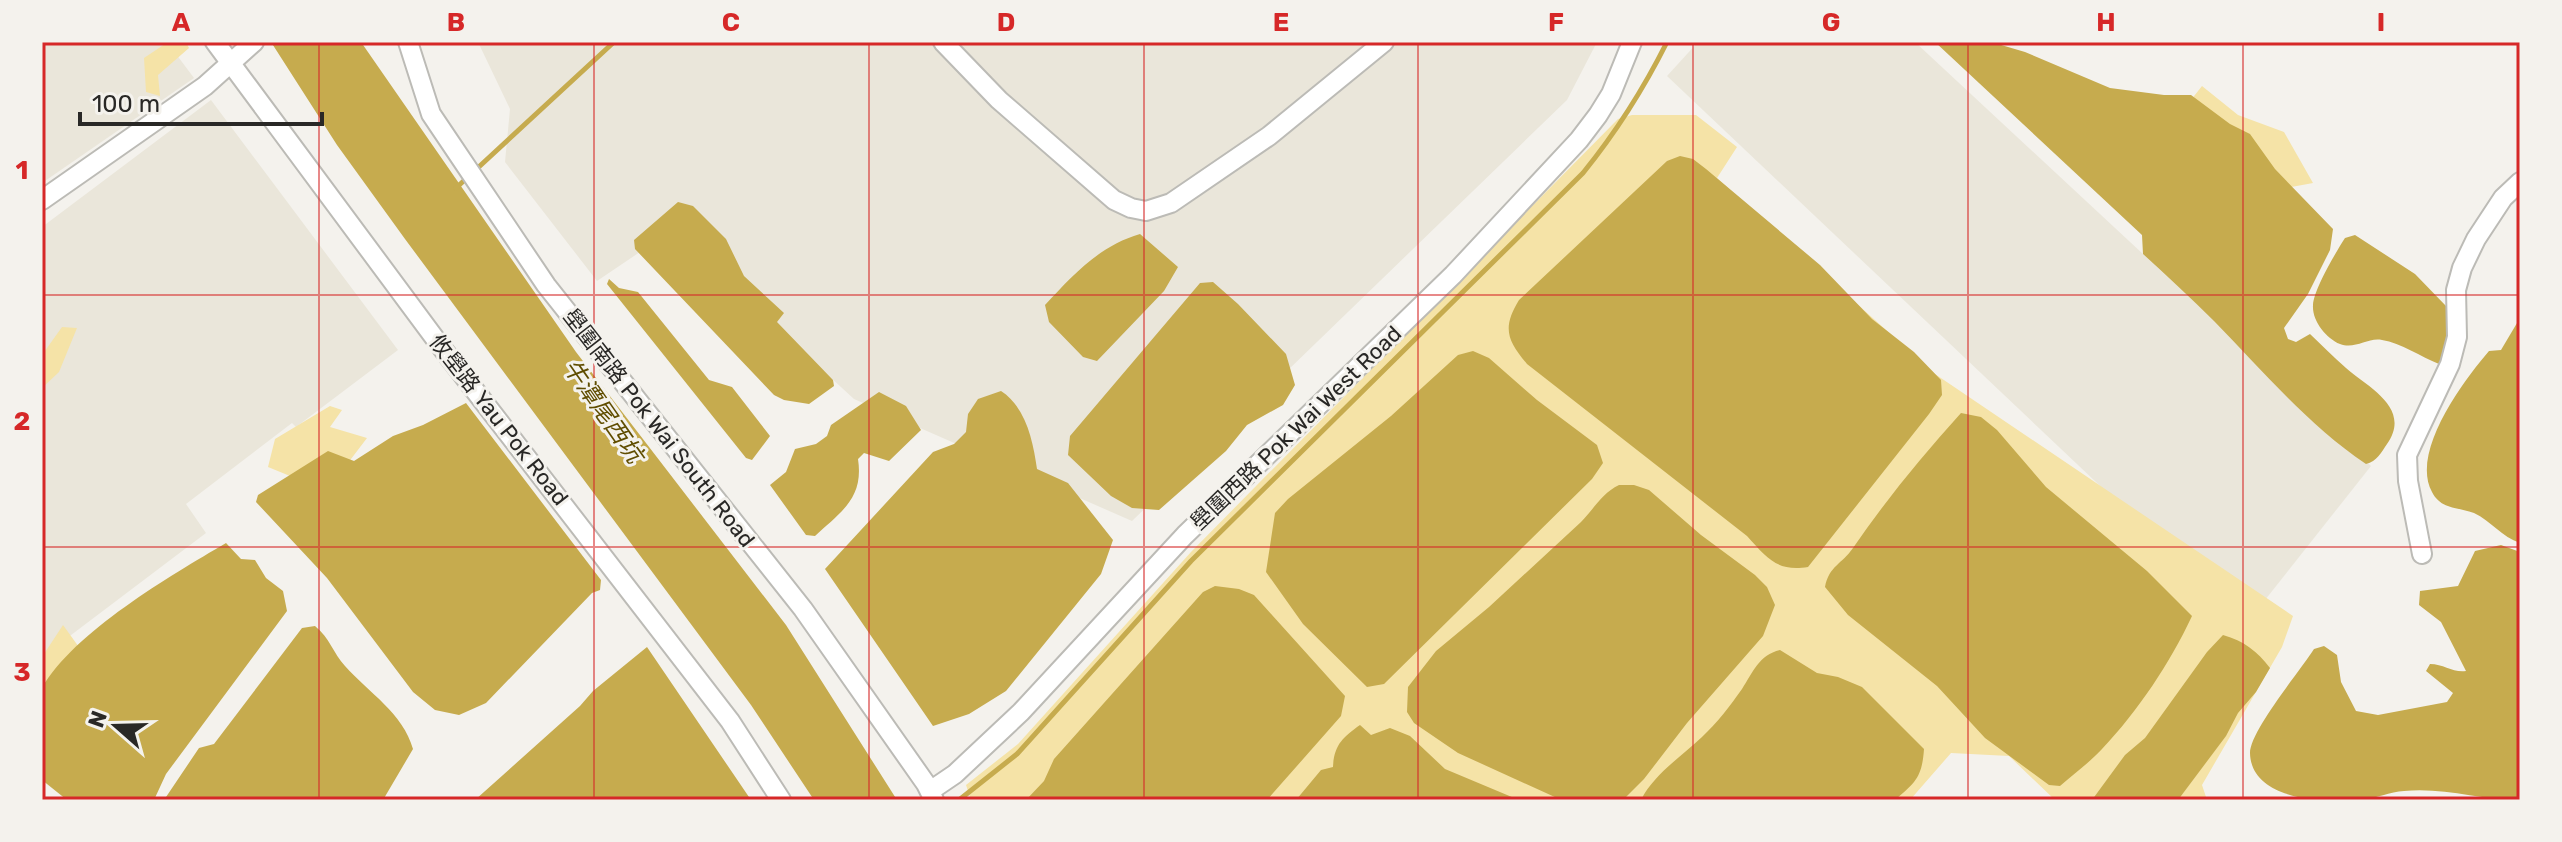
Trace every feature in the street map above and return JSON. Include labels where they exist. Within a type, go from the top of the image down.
[{"type":"street","name":"攸壆路 Yau Pok Road","points":[[215,42],[442,348],[730,721],[781,800]]},
{"type":"street","name":"壆圍南路 Pok Wai South Road","points":[[408,42],[431,114],[546,285],[803,609],[932,796]]},
{"type":"street","points":[[943,42],[999,100],[1114,200],[1146,211],[1171,203],[1269,136],[1384,42]]},
{"type":"street","name":"壆圍西路 Pok Wai West Road","points":[[932,796],[1021,712],[1185,535],[1453,275],[1579,140],[1611,94],[1632,42]]},
{"type":"street","points":[[42,200],[205,86],[250,45]]},
{"type":"street","points":[[2422,554],[2408,481],[2407,455],[2450,364],[2457,337],[2456,290],[2462,268],[2476,239],[2503,198],[2520,182]]},
{"type":"shaded area","points":[[42,42],[167,42],[194,78],[42,183]]},
{"type":"shaded area","points":[[168,42],[186,42],[189,48],[158,75],[160,96],[146,92],[144,58]]},
{"type":"shaded area","points":[[478,42],[1597,42],[1567,100],[1132,521],[854,399],[671,231],[597,281],[505,162],[510,109]]},
{"type":"shaded area","points":[[1698,42],[1915,42],[2371,466],[2246,624],[1667,76]]},
{"type":"shaded area","points":[[2202,86],[2238,115],[2284,132],[2313,183],[2276,190],[2183,110]]},
{"type":"shaded area","points":[[211,100],[398,350],[296,427],[292,423],[186,504],[206,533],[42,657],[42,227]]},
{"type":"shaded area","points":[[1632,115],[1696,115],[1737,147],[1717,178],[1935,374],[2293,616],[2282,647],[2202,785],[2207,800],[2055,800],[2009,756],[1951,753],[1910,800],[971,800],[966,785],[1018,744],[1191,552],[1618,119]]},
{"type":"shaded area","points":[[62,327],[77,328],[59,372],[42,388],[42,355]]},
{"type":"shaded area","points":[[330,406],[342,410],[330,427],[367,438],[338,476],[312,485],[268,467],[275,439]]},
{"type":"shaded area","points":[[63,625],[81,650],[42,689],[42,657]]},
{"type":"water","name":"牛潭尾西坑","points":[[271,42],[361,42],[576,352],[786,625],[897,800],[814,800],[751,705],[337,145]]},
{"type":"water","points":[[1935,42],[1991,42],[2025,52],[2110,88],[2191,95],[2230,124],[2250,134],[2275,169],[2333,229],[2330,250],[2308,294],[2284,328],[2288,339],[2296,342],[2310,334],[2341,364],[2376,391],[2391,409],[2393,431],[2378,456],[2366,464],[2305,415],[2214,321],[2143,254],[2142,235]]},
{"type":"water","points":[[1680,156],[1693,159],[1706,169],[1820,265],[1872,319],[1914,352],[1941,380],[1942,395],[1929,414],[1808,567],[1788,567],[1773,562],[1747,536],[1527,364],[1511,341],[1510,318],[1519,300],[1667,161]]},
{"type":"water","points":[[678,202],[693,206],[726,239],[744,276],[784,313],[777,322],[833,380],[834,386],[809,404],[774,395],[635,249],[634,240]]},
{"type":"water","points":[[1140,234],[1178,267],[1164,291],[1097,361],[1083,357],[1049,322],[1045,305],[1099,254]]},
{"type":"water","points":[[2355,235],[2415,274],[2446,306],[2460,328],[2439,364],[2382,340],[2340,344],[2321,328],[2313,311],[2317,290],[2345,238]]},
{"type":"water","points":[[609,279],[619,288],[638,292],[709,380],[732,387],[770,436],[752,460],[746,458],[607,284]]},
{"type":"water","points":[[1213,282],[1286,354],[1295,385],[1283,405],[1247,425],[1226,451],[1159,510],[1132,508],[1111,496],[1068,455],[1070,436],[1200,283]]},
{"type":"water","points":[[2520,318],[2520,543],[2474,513],[2440,502],[2432,492],[2427,476],[2434,437],[2454,398],[2489,351],[2501,350]]},
{"type":"water","points":[[1473,351],[1489,358],[1537,400],[1597,445],[1603,463],[1592,479],[1384,684],[1367,687],[1303,624],[1266,572],[1275,513],[1458,355]]},
{"type":"water","points":[[1001,391],[1022,415],[1037,469],[1068,483],[1113,540],[1101,574],[1006,691],[969,714],[933,726],[825,569],[933,452],[954,444],[966,432],[968,414],[978,399]]},
{"type":"water","points":[[879,392],[906,406],[921,430],[889,461],[864,453],[858,459],[857,484],[848,503],[815,536],[806,535],[770,485],[786,472],[795,449],[816,444],[827,436],[831,425]]},
{"type":"water","points":[[466,403],[601,580],[600,590],[592,593],[486,703],[459,715],[435,710],[413,692],[327,578],[256,502],[258,495],[328,451],[354,461],[393,436]]},
{"type":"water","points":[[1961,413],[1981,417],[1997,430],[2046,487],[2147,571],[2192,616],[2163,669],[2128,719],[2097,754],[2060,786],[2049,785],[1985,738],[1937,686],[1848,615],[1825,587],[1833,570]]},
{"type":"water","points":[[1619,485],[1634,485],[1649,490],[1701,535],[1755,575],[1767,587],[1775,605],[1763,636],[1624,799],[1557,798],[1458,753],[1414,723],[1407,712],[1408,687],[1436,651],[1489,607]]},
{"type":"water","points":[[226,543],[241,559],[255,560],[266,578],[283,591],[287,611],[166,774],[154,800],[67,800],[42,780],[42,688],[76,646],[100,626]]},
{"type":"water","points":[[2501,545],[2520,552],[2520,800],[2419,790],[2362,800],[2312,800],[2277,790],[2263,781],[2254,769],[2250,753],[2252,743],[2314,649],[2324,646],[2337,655],[2341,682],[2356,711],[2378,715],[2447,702],[2453,693],[2426,671],[2430,664],[2466,671],[2441,622],[2419,605],[2420,591],[2458,586],[2475,551]]},
{"type":"water","points":[[1215,586],[1239,589],[1254,595],[1345,696],[1341,716],[1267,800],[1026,800],[1044,781],[1054,759],[1203,592]]},
{"type":"water","points":[[315,626],[345,666],[393,714],[408,736],[413,749],[383,800],[164,800],[199,748],[214,744],[302,628]]},
{"type":"water","points":[[2223,635],[2250,647],[2270,668],[2256,692],[2238,713],[2226,736],[2178,800],[2092,800],[2125,755],[2145,738],[2207,652]]},
{"type":"water","points":[[647,647],[751,800],[475,800],[593,691]]},
{"type":"water","points":[[1780,650],[1817,673],[1838,677],[1862,687],[1924,749],[1922,766],[1913,783],[1895,800],[1641,800],[1660,774],[1718,720],[1762,660]]},
{"type":"water","points":[[1360,725],[1371,735],[1390,728],[1410,736],[1445,769],[1519,800],[1296,800],[1321,770],[1333,767],[1340,742]]},
{"type":"waterway","points":[[456,188],[614,42]]},
{"type":"waterway","points":[[959,800],[1017,754],[1191,561],[1583,173],[1629,110],[1667,42]]}]
